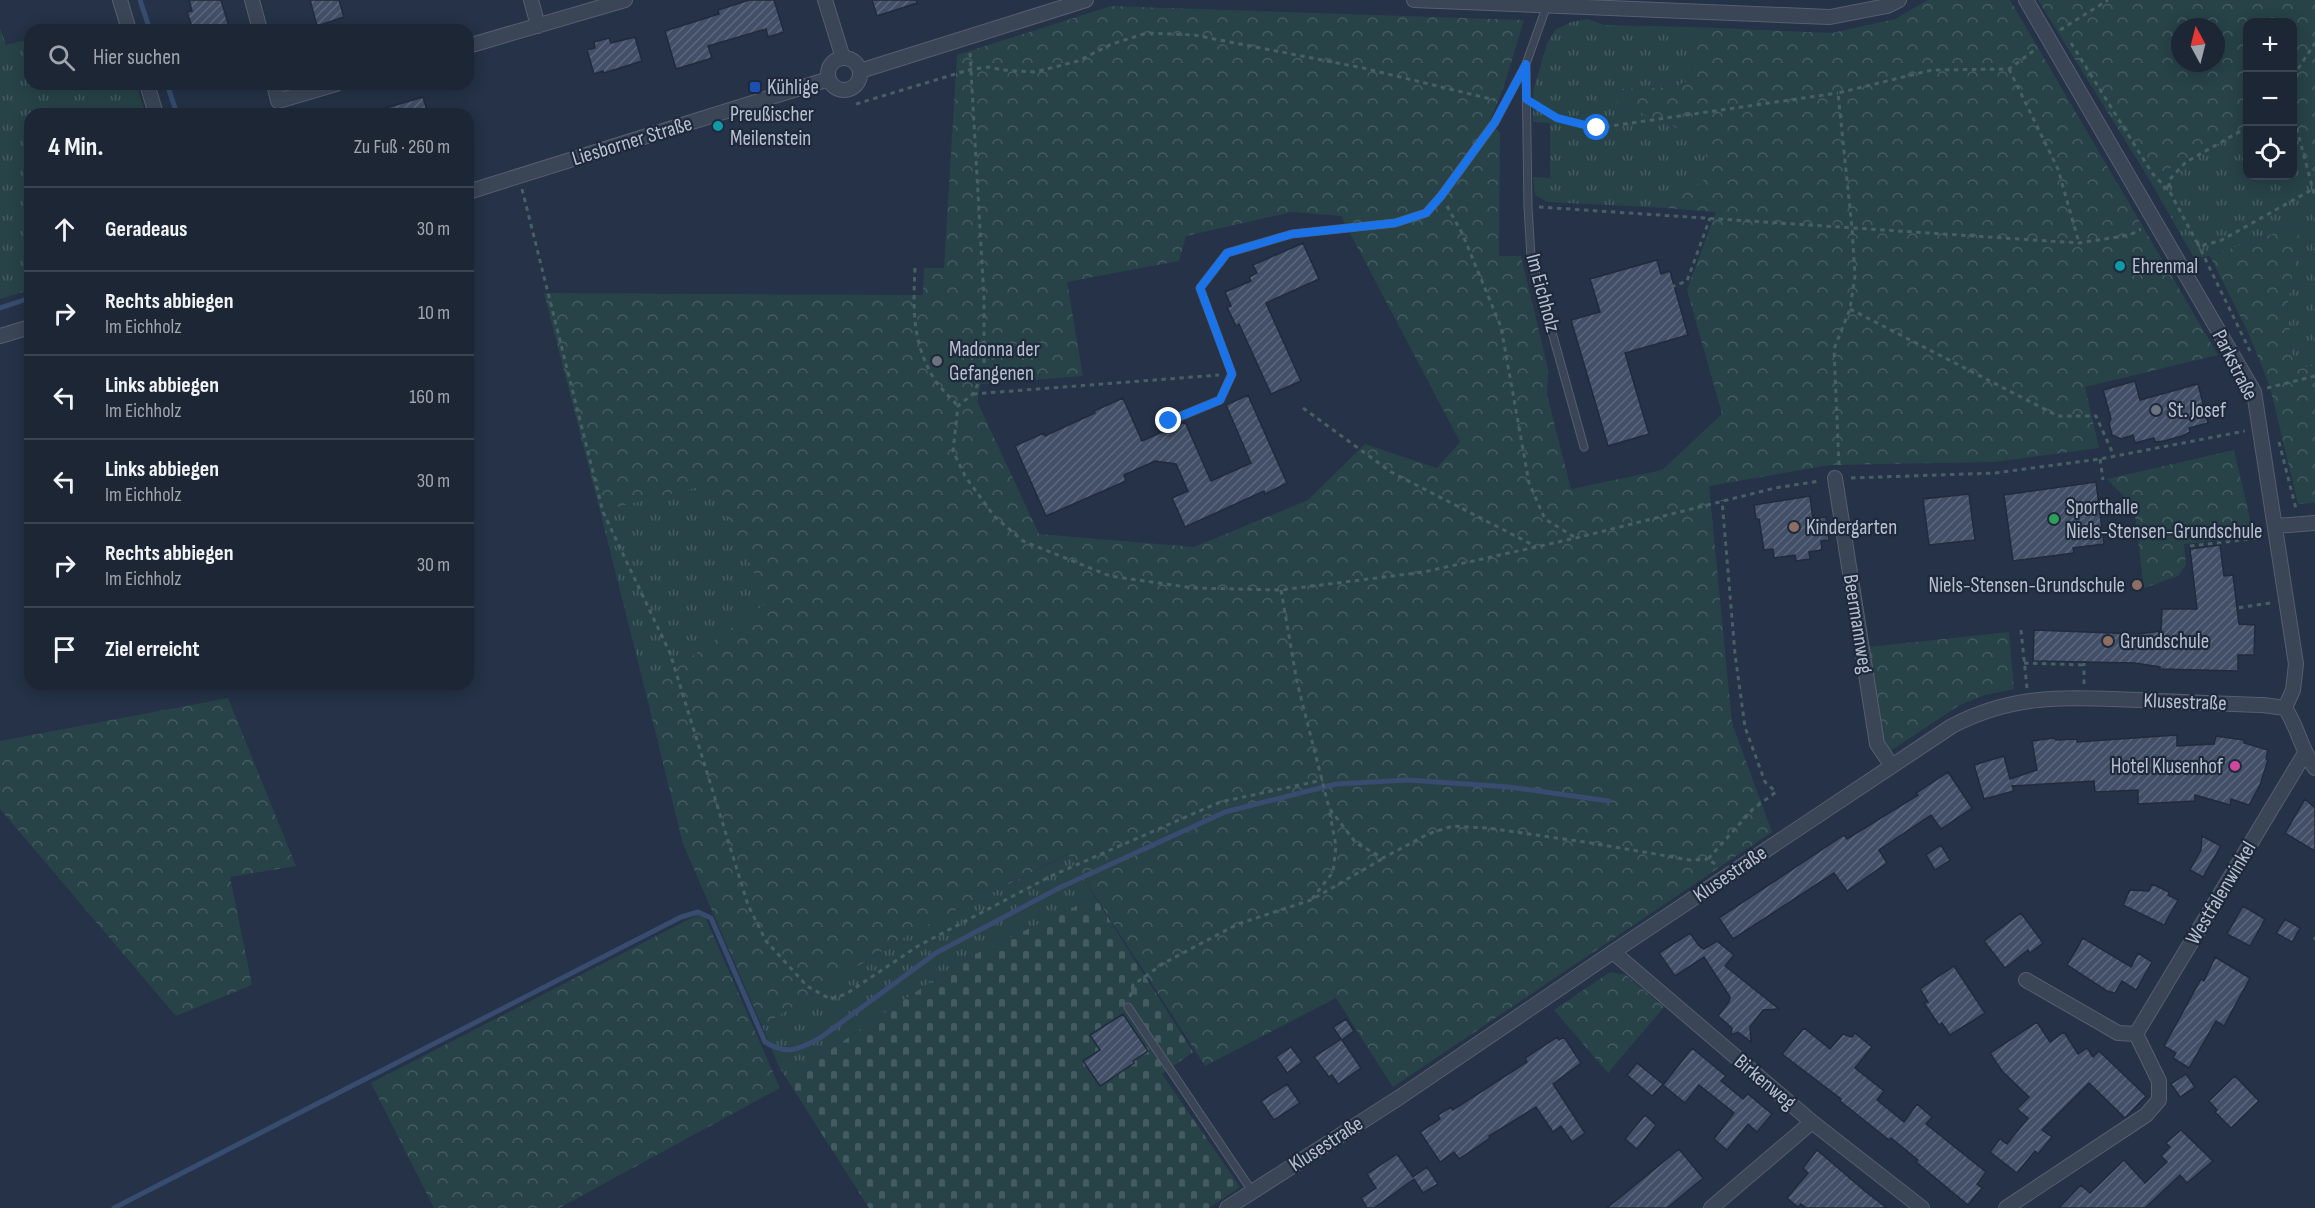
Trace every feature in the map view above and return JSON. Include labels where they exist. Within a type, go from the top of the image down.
[{"type":"street","points":[[120,0],[127,24]]},
{"type":"street","points":[[252,0],[258,24]]},
{"type":"street","points":[[531,0],[538,26]]},
{"type":"street","points":[[474,44],[625,0]]},
{"type":"street","points":[[825,0],[843,58]]},
{"type":"street","points":[[860,71],[1086,0]]},
{"type":"street","points":[[1414,0],[1830,17],[1887,6],[1899,0]]},
{"type":"street","name":"Parkstraße","points":[[2026,0],[2254,392],[2296,664],[2294,690],[2285,708]]},
{"type":"street","points":[[838,59],[852,60],[860,71],[856,85],[847,89],[834,86],[829,79],[831,65],[838,59]]},
{"type":"street","name":"Liesborner Straße","points":[[474,190],[829,79]]},
{"type":"street","points":[[149,90],[154,108]]},
{"type":"street","points":[[275,90],[278,101],[316,90]]},
{"type":"street","points":[[0,336],[24,329]]},
{"type":"street","name":"Beermannweg","points":[[1835,478],[1877,744],[1892,766]]},
{"type":"street","points":[[2276,531],[2315,523]]},
{"type":"street","name":"Klusestraße","points":[[1227,1208],[1400,1097],[1612,952],[1952,726],[1970,717],[1992,708],[2028,700],[2077,698],[2263,705],[2285,708]]},
{"type":"street","points":[[2285,708],[2315,768]]},
{"type":"street","name":"Westfalenwinkel","points":[[2136,1034],[2306,753]]},
{"type":"street","name":"Birkenweg","points":[[1612,952],[1812,1122],[1922,1208]]},
{"type":"street","points":[[2006,1208],[2146,1115],[2159,1100],[2159,1081],[2136,1034],[2118,1033],[2026,980]]},
{"type":"street","points":[[1711,1208],[1812,1122]]},
{"type":"lane","name":"Im Eichholz","points":[[1232,374],[1200,288],[1227,253],[1292,234],[1395,223],[1426,213],[1495,122],[1526,64],[1547,5]]},
{"type":"lane","name":"Im Eichholz","points":[[1526,64],[1531,257],[1584,447]]},
{"type":"lane","points":[[1169,421],[1220,400],[1232,374]]},
{"type":"lane","points":[[1128,1007],[1252,1191]]},
{"type":"path","points":[[1526,99],[1557,118],[1597,128],[1838,93],[1932,70],[2009,69],[2062,28],[2108,0]]},
{"type":"path","points":[[2062,28],[2152,173],[2170,192],[2196,241],[2203,245],[2220,241],[2313,189]]},
{"type":"path","points":[[856,104],[972,69],[989,67],[1035,72],[1078,61],[1112,44],[1147,33],[1194,35],[1363,68],[1487,100],[1507,101]]},
{"type":"path","points":[[969,37],[985,342],[984,372],[973,394],[958,406],[953,451],[965,476],[994,516],[1023,542],[1110,576],[1193,588],[1281,590],[1424,572],[1576,538],[1775,488],[1835,478],[1995,473],[2100,459],[2261,427]]},
{"type":"path","points":[[2297,73],[2315,43]]},
{"type":"path","points":[[2009,69],[2058,169],[2079,243]]},
{"type":"path","points":[[1835,478],[1840,461],[1834,349],[1850,309],[1855,276],[1838,93]]},
{"type":"path","points":[[2296,126],[2315,197]]},
{"type":"path","points":[[2170,192],[2169,180],[2186,162],[2243,129]]},
{"type":"path","points":[[519,176],[603,512],[670,653],[748,905],[766,941],[807,986],[830,999],[846,994],[918,946],[1051,876],[1220,801],[1323,780]]},
{"type":"path","points":[[1441,196],[1462,233],[1501,327],[1528,483],[1545,519],[1576,538]]},
{"type":"path","points":[[1528,207],[2079,243],[2130,236],[2156,222]]},
{"type":"path","points":[[1671,287],[1687,281],[1710,218]]},
{"type":"path","points":[[915,268],[914,304],[918,347],[937,383],[958,406]]},
{"type":"path","points":[[1850,309],[2058,416],[2096,416],[2114,456]]},
{"type":"path","points":[[973,394],[1232,374]]},
{"type":"path","points":[[2254,392],[2315,376]]},
{"type":"path","points":[[1303,408],[1391,472],[1537,547]]},
{"type":"path","points":[[2100,459],[2103,480]]},
{"type":"path","points":[[1708,859],[1753,809],[1776,792],[1765,782],[1745,727],[1735,654],[1722,500]]},
{"type":"path","points":[[2190,546],[2276,531]]},
{"type":"path","points":[[1281,590],[1297,682],[1323,780],[1336,846],[1333,872],[1311,900]]},
{"type":"path","points":[[2230,609],[2287,601]]},
{"type":"path","points":[[2021,630],[2028,700]]},
{"type":"path","points":[[2024,663],[2084,665]]},
{"type":"path","points":[[1329,808],[1356,843],[1383,858]]},
{"type":"path","points":[[1128,1007],[1132,985],[1164,963],[1238,924],[1311,900],[1428,834],[1453,826],[1488,828],[1690,860],[1708,859],[1729,875]]},
{"type":"green space","points":[[1928,0],[2010,0],[2218,355],[2085,387],[2099,448],[1994,462],[1830,465],[1709,486],[1732,723],[1772,832],[1393,1087],[1336,998],[1205,1066],[1068,854],[911,933],[762,1026],[683,844],[645,690],[768,602],[712,484],[600,511],[544,293],[923,295],[924,268],[944,268],[957,55],[1111,6],[1524,20],[1504,86],[1489,123],[1500,133],[1499,256],[1521,256],[1548,369],[1547,395],[1571,489],[1662,470],[1722,414],[1687,290],[1716,212],[1665,208],[1709,176],[1705,148],[1669,123],[1617,104],[1617,89],[1674,87],[1692,79],[1695,27],[1832,33],[1895,19]],"holes":[[[1292,212],[1341,216],[1460,442],[1437,468],[1365,444],[1308,500],[1194,547],[1039,534],[977,401],[981,384],[1083,376],[1067,282],[1179,261],[1186,236]]]},
{"type":"green space","points":[[2038,0],[2315,0],[2315,191],[2297,134],[2297,18],[2243,18],[2243,131],[2149,179]]},
{"type":"green space","points":[[1588,19],[1604,25],[1695,27],[1692,79],[1674,87],[1618,89],[1617,104],[1669,123],[1705,148],[1710,176],[1665,208],[1547,202],[1535,195],[1533,177],[1550,178],[1550,123],[1533,122],[1533,91],[1547,44],[1555,30],[1571,22]]},
{"type":"green space","points":[[0,28],[6,45],[24,40],[24,90],[138,90],[144,108],[24,108],[24,292],[0,299]]},
{"type":"green space","points":[[2243,131],[2243,180],[2297,180],[2297,134],[2315,191],[2315,365],[2294,370],[2287,308],[2301,224],[2210,256],[2194,258],[2149,179]]},
{"type":"green space","points":[[2301,224],[2287,308],[2294,370],[2315,365],[2315,503],[2298,504],[2270,387],[2248,332],[2210,256]]},
{"type":"green space","points":[[2234,450],[2254,536],[2184,544],[2186,565],[2178,576],[2144,588],[2134,507],[2107,479]]},
{"type":"green space","points":[[712,483],[769,602],[645,690],[600,511]]},
{"type":"green space","points":[[2009,632],[2014,689],[1985,695],[1958,706],[1889,752],[1882,736],[1868,647]]},
{"type":"green space","points":[[228,698],[296,866],[230,877],[252,985],[176,1016],[0,809],[0,741]]},
{"type":"green space","points":[[1069,854],[1095,897],[963,960],[802,1069],[792,1087],[779,1067],[762,1026],[911,933]]},
{"type":"green space","points":[[1095,897],[1193,1052],[1162,1074],[1240,1187],[1209,1208],[869,1208],[792,1087],[802,1069],[963,960]]},
{"type":"green space","points":[[703,912],[780,1088],[559,1208],[434,1208],[371,1083]]},
{"type":"green space","points":[[1610,972],[1626,975],[1664,1007],[1608,1073],[1554,1010]]},
{"type":"building","points":[[189,0],[221,0],[228,24],[191,24],[187,12],[192,11]]},
{"type":"building","points":[[310,0],[339,0],[344,17],[316,24]]},
{"type":"building","points":[[749,0],[774,0],[784,32],[768,37],[766,29],[708,46],[712,58],[676,69],[665,31],[719,14],[718,10]]},
{"type":"building","points":[[872,0],[916,0],[917,3],[877,16]]},
{"type":"building","points":[[635,37],[642,61],[594,74],[587,50],[595,48],[594,42],[609,38],[611,43]]},
{"type":"building","points":[[423,97],[426,108],[386,108]]},
{"type":"building","points":[[1303,243],[1319,279],[1266,303],[1301,381],[1271,394],[1239,324],[1236,326],[1227,307],[1231,306],[1225,292],[1251,281],[1249,277],[1257,273],[1253,265]]},
{"type":"building","points":[[1657,260],[1661,274],[1670,271],[1688,335],[1625,353],[1649,434],[1608,446],[1571,320],[1600,312],[1590,279]]},
{"type":"building","name":"St. Josef","points":[[2135,381],[2140,400],[2198,384],[2208,423],[2189,428],[2190,432],[2164,441],[2155,442],[2154,438],[2135,443],[2133,435],[2121,439],[2112,435],[2109,423],[2111,419],[2103,390]]},
{"type":"building","points":[[1248,395],[1287,483],[1185,527],[1172,498],[1188,491],[1176,464],[1155,461],[1124,475],[1126,481],[1046,516],[1015,446],[1044,433],[1045,436],[1123,398],[1142,441],[1185,422],[1211,481],[1251,463],[1226,405]]},
{"type":"building","name":"Sporthalle Niels-Stensen-Grundschule","points":[[2096,482],[2104,544],[2073,548],[2074,553],[2013,561],[2004,495]]},
{"type":"building","points":[[1969,494],[1975,540],[1929,545],[1923,499]]},
{"type":"building","name":"Kindergarten","points":[[1810,496],[1813,519],[1826,517],[1829,540],[1821,541],[1822,550],[1809,552],[1810,559],[1796,561],[1795,555],[1774,558],[1773,549],[1764,550],[1759,519],[1756,519],[1754,505]]},
{"type":"building","name":"Grundschule","points":[[2220,545],[2224,576],[2233,575],[2239,624],[2255,625],[2254,655],[2238,655],[2238,671],[2160,669],[2160,667],[2135,663],[2033,661],[2034,630],[2138,634],[2161,631],[2162,609],[2197,609],[2190,549]]},
{"type":"building","points":[[2177,735],[2177,746],[2214,744],[2216,736],[2244,740],[2244,743],[2268,750],[2266,759],[2268,760],[2260,785],[2249,805],[2231,799],[2230,805],[2195,795],[2195,801],[2138,804],[2138,790],[2095,792],[2094,781],[2012,786],[2014,791],[1984,799],[1974,765],[2004,756],[2010,779],[2037,770],[2032,741],[2054,738],[2056,740],[2077,739],[2077,742]]},
{"type":"building","points":[[1948,772],[1972,808],[1941,829],[1931,815],[1879,850],[1887,863],[1847,891],[1834,873],[1733,939],[1719,918],[1844,835],[1847,839],[1918,795],[1916,793]]},
{"type":"building","points":[[2305,799],[2315,808],[2315,851],[2285,833]]},
{"type":"building","points":[[2202,836],[2221,846],[2203,877],[2190,870],[2201,850]]},
{"type":"building","points":[[1941,845],[1950,860],[1935,870],[1926,855]]},
{"type":"building","points":[[2152,884],[2169,892],[2168,895],[2178,900],[2164,925],[2123,905],[2130,890],[2149,891]]},
{"type":"building","points":[[2243,906],[2265,919],[2250,946],[2227,934]]},
{"type":"building","points":[[2021,913],[2043,943],[2030,953],[2028,950],[2005,968],[1984,941]]},
{"type":"building","points":[[2285,919],[2300,928],[2292,942],[2276,933]]},
{"type":"building","points":[[1690,933],[1704,949],[1717,941],[1734,955],[1725,966],[1779,1009],[1763,1010],[1750,1027],[1751,1042],[1738,1032],[1731,1035],[1732,1028],[1718,1016],[1729,1002],[1730,997],[1704,957],[1675,976],[1659,953]]},
{"type":"building","points":[[2083,938],[2131,967],[2138,953],[2152,962],[2136,990],[2122,981],[2115,993],[2107,991],[2067,965]]},
{"type":"building","points":[[2215,957],[2250,978],[2224,1026],[2216,1021],[2189,1068],[2173,1058],[2176,1053],[2164,1046],[2201,979],[2204,981]]},
{"type":"building","points":[[1954,966],[1985,1013],[1950,1035],[1942,1023],[1939,1025],[1924,1003],[1928,1002],[1920,989]]},
{"type":"building","points":[[1123,1014],[1148,1051],[1100,1086],[1083,1061],[1100,1050],[1090,1035]]},
{"type":"building","points":[[1346,1019],[1354,1031],[1342,1040],[1361,1068],[1338,1084],[1332,1075],[1329,1077],[1314,1057],[1341,1039],[1333,1027]]},
{"type":"building","points":[[2037,1022],[2050,1042],[2064,1032],[2078,1054],[2087,1048],[2093,1057],[2099,1051],[2146,1096],[2125,1118],[2089,1083],[2042,1130],[2052,1137],[2038,1154],[2035,1151],[2017,1173],[1990,1152],[2000,1139],[2007,1144],[2028,1118],[2017,1109],[2029,1097],[2002,1071],[1990,1053]]},
{"type":"building","points":[[1804,1028],[1830,1049],[1843,1034],[1852,1037],[1855,1033],[1872,1047],[1855,1068],[1884,1091],[1877,1100],[1904,1122],[1917,1104],[1932,1117],[1926,1124],[1986,1172],[1977,1184],[1982,1188],[1968,1205],[1891,1138],[1889,1140],[1840,1101],[1841,1099],[1782,1054]]},
{"type":"building","points":[[1557,1037],[1559,1040],[1564,1037],[1581,1063],[1553,1084],[1585,1133],[1572,1142],[1561,1126],[1553,1132],[1536,1107],[1489,1136],[1490,1138],[1459,1159],[1454,1152],[1440,1162],[1420,1132],[1440,1119],[1438,1115],[1451,1107],[1453,1110],[1527,1062],[1525,1058]]},
{"type":"building","points":[[1291,1047],[1302,1062],[1287,1073],[1276,1057]]},
{"type":"building","points":[[1692,1048],[1726,1076],[1721,1081],[1743,1099],[1748,1094],[1772,1114],[1757,1132],[1748,1124],[1727,1150],[1714,1139],[1734,1113],[1699,1085],[1685,1103],[1663,1085]]},
{"type":"building","points":[[1637,1063],[1663,1084],[1652,1096],[1627,1075]]},
{"type":"building","points":[[2186,1074],[2195,1087],[2180,1097],[2171,1084]]},
{"type":"building","points":[[2235,1076],[2259,1101],[2231,1128],[2215,1112],[2217,1110],[2209,1101]]},
{"type":"building","points":[[1287,1084],[1300,1103],[1274,1120],[1261,1101]]},
{"type":"building","points":[[1645,1115],[1656,1125],[1637,1149],[1625,1139]]},
{"type":"building","points":[[2181,1130],[2213,1161],[2187,1183],[2180,1175],[2145,1208],[2059,1208],[2081,1185],[2090,1193],[2124,1160],[2145,1183],[2167,1162],[2161,1156],[2170,1147],[2166,1143]]},
{"type":"building","points":[[1679,1149],[1703,1178],[1667,1208],[1607,1208]]},
{"type":"building","points":[[1817,1150],[1887,1208],[1806,1208],[1801,1204],[1798,1207],[1787,1198],[1808,1173],[1803,1168]]},
{"type":"building","points":[[1397,1154],[1413,1177],[1427,1167],[1438,1184],[1423,1193],[1414,1179],[1374,1208],[1367,1208],[1361,1198],[1376,1188],[1367,1174]]},
{"type":"waterway","points":[[140,0],[148,24]]},
{"type":"waterway","points":[[169,90],[175,108]]},
{"type":"waterway","points":[[0,308],[24,300]]},
{"type":"waterway","points":[[114,1208],[681,917],[698,912],[711,918],[765,1042],[787,1050],[820,1038],[936,953],[1059,888],[1225,812],[1336,784],[1408,780],[1509,787],[1609,801]]},
{"type":"place","name":"Kühlige","points":[[755,87]]},
{"type":"place","name":"Preußischer Meilenstein","points":[[718,126]]},
{"type":"place","name":"Ehrenmal","points":[[2120,266]]},
{"type":"place","name":"Madonna der Gefangenen","points":[[937,361]]},
{"type":"place","name":"St. Josef","points":[[2156,410]]},
{"type":"place","name":"Sporthalle Niels-Stensen-Grundschule","points":[[2054,519]]},
{"type":"place","name":"Kindergarten","points":[[1794,527]]},
{"type":"place","name":"Niels-Stensen-Grundschule","points":[[2137,585]]},
{"type":"place","name":"Grundschule","points":[[2108,641]]},
{"type":"place","name":"Hotel Klusenhof","points":[[2235,766]]},
{"type":"route","points":[[1169,421],[1220,400],[1232,374],[1200,288],[1227,253],[1292,234],[1395,223],[1426,213],[1495,122],[1526,64],[1526,99],[1557,118],[1597,128]]}]
